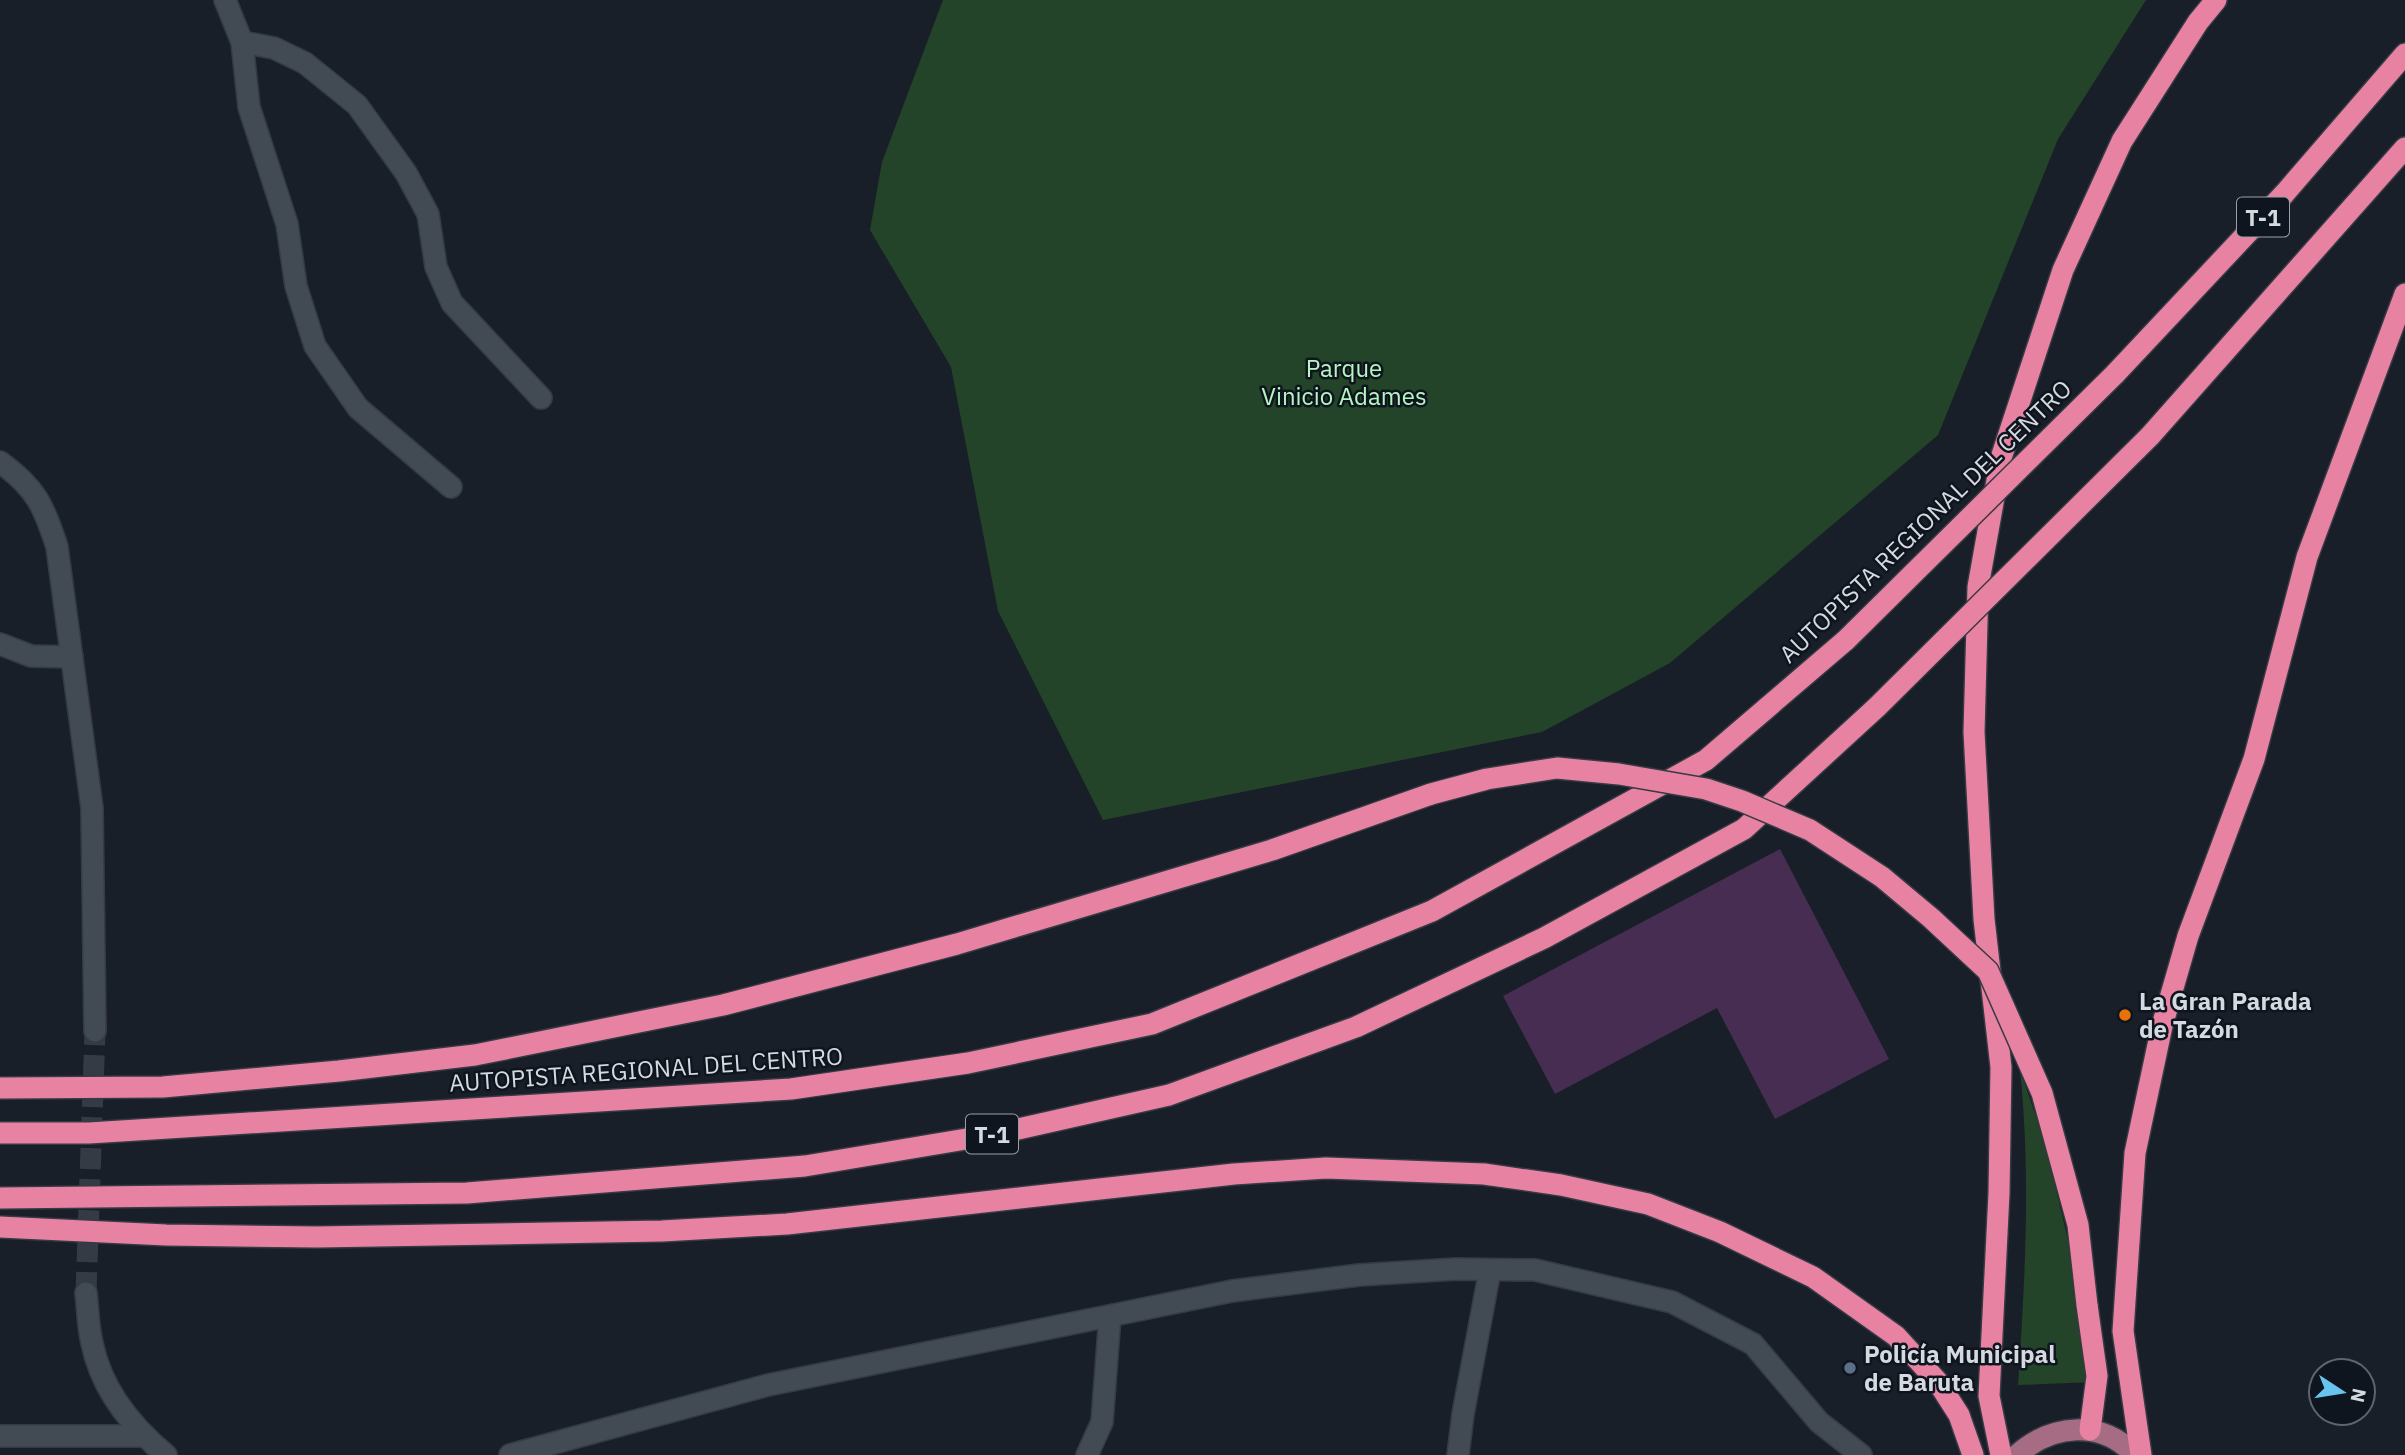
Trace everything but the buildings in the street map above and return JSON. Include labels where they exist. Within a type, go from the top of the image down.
[{"type":"highway","points":[[2001,1455],[1989,1396],[1999,1193],[2001,1067],[1984,919],[1974,732],[1979,587],[2001,458],[2063,270],[2122,141],[2198,22],[2216,0]]},
{"type":"highway","name":"AUTOPISTA REGIONAL DEL CENTRO","points":[[0,1133],[103,1132],[791,1089],[968,1063],[1152,1024],[1432,911],[1706,760],[1846,640],[2115,374],[2285,193],[2405,54]]},
{"type":"highway","name":"T-1","points":[[0,1198],[467,1193],[805,1166],[996,1134],[1169,1095],[1356,1027],[1544,938],[1744,829],[1877,708],[2150,436],[2405,148]]},
{"type":"highway","points":[[2141,1455],[2123,1331],[2135,1153],[2162,1026],[2188,936],[2254,759],[2307,557],[2405,294]]},
{"type":"highway","points":[[0,1088],[163,1087],[475,1055],[736,1001],[957,944],[1272,850],[1431,794],[1487,779],[1557,768],[1619,774],[1706,789],[1810,830],[1882,877],[1988,971],[2042,1093],[2078,1225],[2097,1376],[2090,1430]]},
{"type":"highway","points":[[0,1227],[166,1235],[317,1237],[662,1231],[788,1224],[1000,1202],[1163,1180],[1273,1171],[1338,1168],[1484,1174],[1561,1185],[1648,1204],[1720,1232],[1813,1277],[1896,1336],[1938,1382],[1959,1415],[1973,1455]]},
{"type":"main road","points":[[2017,1455],[2030,1443],[2069,1429],[2090,1430],[2110,1437],[2136,1455]]},
{"type":"street","points":[[225,0],[242,43],[249,107],[287,224],[296,286],[315,346],[358,408],[451,487]]},
{"type":"street","points":[[242,43],[274,48],[305,63],[357,105],[406,173],[428,214],[436,267],[452,303],[541,398]]},
{"type":"street","points":[[0,462],[19,475],[44,507],[57,547],[92,808],[95,1031]]},
{"type":"street","points":[[0,644],[32,656],[72,657]]},
{"type":"street","points":[[510,1455],[768,1385],[1232,1291],[1359,1275],[1456,1269],[1535,1270],[1672,1302],[1754,1344],[1819,1422],[1861,1455]]},
{"type":"street","points":[[1458,1455],[1490,1270]]},
{"type":"street","points":[[86,1293],[92,1344],[109,1390],[143,1436],[166,1455]]},
{"type":"street","points":[[1087,1455],[1102,1422],[1110,1316]]},
{"type":"street","points":[[0,1436],[143,1436]]},
{"type":"green space","name":"Parque Vinicio Adames","points":[[943,0],[2146,0],[2058,139],[1938,435],[1670,663],[1542,732],[1103,820],[998,611],[951,367],[870,230],[882,162]]},
{"type":"green space","points":[[2020,1070],[2044,1140],[2076,1273],[2095,1382],[2018,1385],[2025,1267],[2026,1188]]},
{"type":"tunnel","points":[[86,1293],[95,1031]]},
{"type":"place","name":"La Gran Parada de Tazón","points":[[2125,1015]]},
{"type":"place","name":"Policía Municipal de Baruta","points":[[1850,1368]]}]
